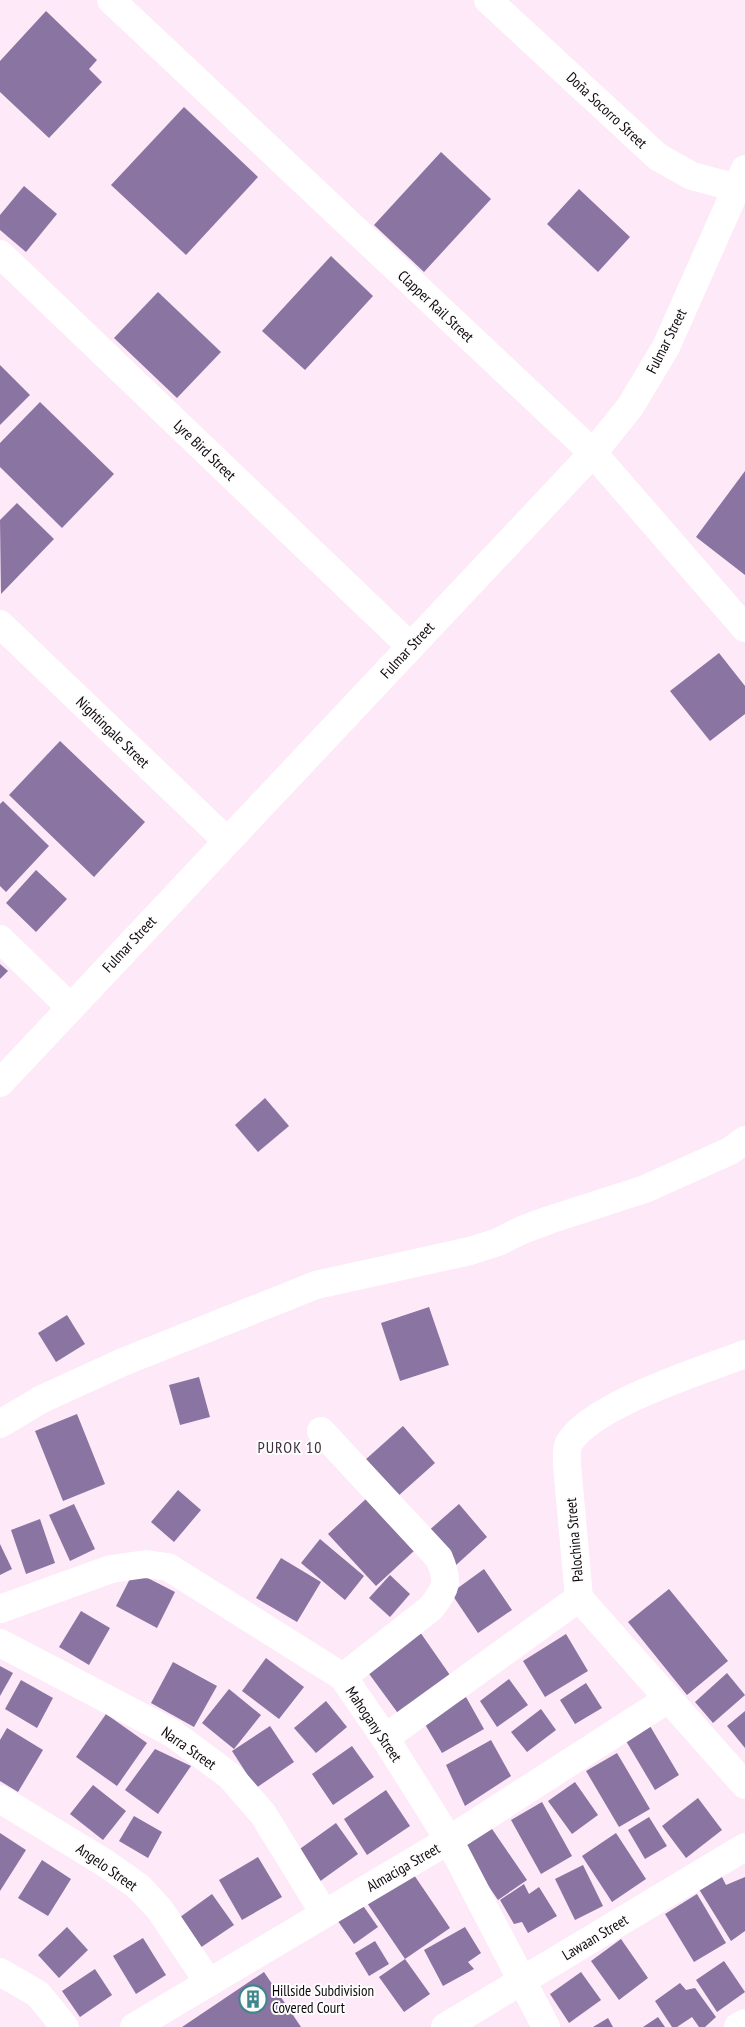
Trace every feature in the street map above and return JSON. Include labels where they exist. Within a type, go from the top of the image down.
[{"type":"street","name":"Clapper Rail Street","points":[[110,0],[593,453],[745,628]]},
{"type":"street","name":"Doña Socorro Street","points":[[488,0],[658,157],[692,176],[742,182]]},
{"type":"street","name":"Fulmar Street","points":[[0,1083],[70,1006],[593,453],[630,407],[666,347],[742,182]]},
{"type":"street","name":"Lyre Bird Street","points":[[0,254],[410,646]]},
{"type":"street","name":"Nightingale Street","points":[[0,624],[227,840]]},
{"type":"street","points":[[0,939],[70,1006]]},
{"type":"street","points":[[0,1424],[42,1399],[123,1362],[316,1285],[470,1251],[498,1242],[522,1230],[645,1189],[730,1151],[745,1140]]},
{"type":"street","name":"Palochina Street","points":[[385,1738],[579,1598],[566,1465],[568,1445],[579,1429],[602,1413],[653,1390],[745,1354]]},
{"type":"street","points":[[320,1431],[439,1558],[446,1574],[442,1594],[431,1608],[343,1677]]},
{"type":"street","name":"Mahogany Street","points":[[0,1609],[111,1569],[146,1564],[168,1567],[343,1677],[385,1738],[449,1840],[546,2027]]},
{"type":"street","points":[[579,1598],[745,1785]]},
{"type":"street","name":"Narra Street","points":[[0,1643],[172,1733],[230,1776],[263,1814],[324,1913]]},
{"type":"street","name":"Almaciga Street","points":[[134,2027],[449,1840],[668,1699]]},
{"type":"street","name":"Angelo Street","points":[[0,1799],[105,1863],[138,1887],[160,1910],[209,1983]]},
{"type":"street","name":"Lawaan Street","points":[[446,2027],[745,1846]]},
{"type":"street","points":[[0,1972],[38,1994],[65,2027]]},
{"type":"street","points":[[738,2027],[745,2023]]},
{"type":"building","points":[[46,11],[97,60],[89,69],[102,82],[49,138],[0,92],[0,61]]},
{"type":"building","points":[[184,107],[258,177],[186,255],[111,185]]},
{"type":"building","points":[[441,152],[491,199],[424,272],[374,225]]},
{"type":"building","points":[[24,186],[57,214],[26,252],[0,230],[0,215]]},
{"type":"building","points":[[579,189],[630,237],[598,272],[547,224]]},
{"type":"building","points":[[331,256],[373,296],[305,370],[262,331]]},
{"type":"building","points":[[158,292],[221,352],[177,398],[114,338]]},
{"type":"building","points":[[0,365],[30,395],[0,425]]},
{"type":"building","points":[[40,402],[114,474],[62,528],[0,467],[0,443]]},
{"type":"building","points":[[745,471],[745,575],[696,537]]},
{"type":"building","points":[[17,503],[54,539],[1,594],[0,520]]},
{"type":"building","points":[[719,653],[745,686],[745,714],[710,741],[670,691]]},
{"type":"building","points":[[60,741],[145,822],[94,877],[9,795]]},
{"type":"building","points":[[3,801],[49,846],[6,892],[0,886],[0,804]]},
{"type":"building","points":[[36,870],[67,899],[36,932],[6,903]]},
{"type":"building","points":[[0,964],[8,971],[0,979]]},
{"type":"building","points":[[265,1098],[289,1126],[258,1152],[235,1125]]},
{"type":"building","points":[[429,1307],[449,1365],[400,1381],[381,1323]]},
{"type":"building","points":[[67,1315],[85,1344],[56,1362],[38,1333]]},
{"type":"building","points":[[199,1377],[210,1417],[180,1425],[169,1385]]},
{"type":"building","points":[[77,1414],[105,1484],[63,1501],[35,1431]]},
{"type":"building","points":[[403,1426],[435,1463],[397,1497],[365,1460]]},
{"type":"building","points":[[178,1490],[201,1510],[174,1542],[151,1522]]},
{"type":"building","points":[[367,1498],[415,1550],[376,1586],[328,1534]]},
{"type":"building","points":[[74,1504],[95,1549],[70,1561],[49,1515]]},
{"type":"building","points":[[459,1504],[487,1537],[455,1566],[426,1533]]},
{"type":"building","points":[[40,1519],[55,1563],[26,1574],[11,1530]]},
{"type":"building","points":[[320,1539],[364,1576],[345,1600],[301,1563]]},
{"type":"building","points":[[0,1544],[12,1569],[0,1575]]},
{"type":"building","points":[[281,1558],[321,1582],[297,1622],[256,1598]]},
{"type":"building","points":[[484,1569],[512,1610],[478,1633],[451,1593]]},
{"type":"building","points":[[134,1571],[175,1592],[157,1628],[116,1606]]},
{"type":"building","points":[[390,1575],[410,1594],[390,1617],[369,1598]]},
{"type":"building","points":[[669,1589],[728,1661],[687,1695],[628,1622]]},
{"type":"building","points":[[81,1611],[110,1628],[89,1665],[59,1647]]},
{"type":"building","points":[[420,1632],[452,1678],[400,1716],[367,1671]]},
{"type":"building","points":[[566,1634],[588,1671],[545,1697],[523,1661]]},
{"type":"building","points":[[266,1658],[304,1687],[279,1719],[242,1691]]},
{"type":"building","points":[[173,1662],[217,1686],[194,1727],[151,1703]]},
{"type":"building","points":[[0,1666],[13,1673],[0,1696]]},
{"type":"building","points":[[727,1673],[745,1695],[713,1723],[695,1702]]},
{"type":"building","points":[[509,1679],[528,1705],[497,1727],[480,1701]]},
{"type":"building","points":[[21,1680],[53,1698],[37,1728],[5,1709]]},
{"type":"building","points":[[586,1683],[602,1708],[575,1724],[560,1700]]},
{"type":"building","points":[[229,1689],[261,1715],[234,1749],[202,1723]]},
{"type":"building","points":[[466,1697],[484,1729],[442,1753],[423,1721]]},
{"type":"building","points":[[326,1701],[347,1727],[316,1753],[294,1728]]},
{"type":"building","points":[[541,1709],[556,1730],[527,1752],[511,1732]]},
{"type":"building","points":[[745,1711],[745,1748],[727,1726]]},
{"type":"building","points":[[106,1714],[147,1743],[117,1786],[76,1757]]},
{"type":"building","points":[[270,1726],[294,1762],[256,1788],[232,1751]]},
{"type":"building","points":[[650,1726],[679,1775],[655,1790],[626,1741]]},
{"type":"building","points":[[7,1728],[43,1750],[18,1792],[0,1781],[0,1740]]},
{"type":"building","points":[[491,1740],[511,1776],[465,1806],[446,1765]]},
{"type":"building","points":[[352,1746],[374,1777],[333,1805],[312,1774]]},
{"type":"building","points":[[155,1749],[191,1766],[158,1814],[125,1790]]},
{"type":"building","points":[[617,1753],[650,1809],[619,1827],[586,1771]]},
{"type":"building","points":[[575,1782],[598,1815],[572,1834],[548,1801]]},
{"type":"building","points":[[93,1785],[126,1811],[103,1840],[70,1814]]},
{"type":"building","points":[[386,1790],[410,1826],[367,1855],[344,1819]]},
{"type":"building","points":[[698,1798],[722,1830],[686,1858],[662,1826]]},
{"type":"building","points":[[542,1802],[572,1856],[541,1874],[511,1820]]},
{"type":"building","points":[[134,1816],[162,1832],[148,1858],[119,1841]]},
{"type":"building","points":[[649,1817],[667,1846],[645,1859],[628,1830]]},
{"type":"building","points":[[336,1823],[358,1854],[319,1882],[297,1851]]},
{"type":"building","points":[[490,1826],[527,1880],[498,1900],[461,1846]]},
{"type":"building","points":[[0,1833],[26,1850],[0,1891]]},
{"type":"building","points":[[616,1833],[646,1879],[612,1902],[582,1856]]},
{"type":"building","points":[[258,1857],[282,1897],[242,1920],[219,1880]]},
{"type":"building","points":[[42,1860],[71,1879],[48,1916],[18,1898]]},
{"type":"building","points":[[583,1865],[603,1906],[575,1920],[555,1879]]},
{"type":"building","points":[[719,1871],[726,1885],[745,1877],[745,1931],[731,1941],[697,1886]]},
{"type":"building","points":[[412,1872],[450,1928],[405,1959],[367,1903]]},
{"type":"building","points":[[524,1884],[529,1894],[539,1887],[557,1916],[528,1933],[522,1922],[514,1924],[500,1900]]},
{"type":"building","points":[[212,1894],[234,1925],[197,1950],[176,1920]]},
{"type":"building","points":[[697,1894],[726,1943],[694,1962],[665,1914]]},
{"type":"building","points":[[359,1900],[378,1927],[354,1944],[335,1917]]},
{"type":"building","points":[[67,1927],[88,1950],[59,1978],[38,1955]]},
{"type":"building","points":[[465,1927],[481,1953],[468,1962],[474,1969],[443,1986],[424,1950]]},
{"type":"building","points":[[143,1938],[166,1975],[136,1994],[113,1956]]},
{"type":"building","points":[[621,1939],[648,1978],[619,2000],[591,1961]]},
{"type":"building","points":[[375,1941],[389,1964],[369,1976],[355,1953]]},
{"type":"building","points":[[405,1959],[430,1994],[404,2012],[379,1977]]},
{"type":"building","points":[[724,1961],[745,1992],[717,2012],[696,1980]]},
{"type":"building","points":[[95,1969],[112,1995],[80,2017],[62,1991]]},
{"type":"building","name":"Hillside Subdivision Covered Court","points":[[264,1972],[301,2027],[182,2027]]},
{"type":"building","points":[[581,1972],[601,2000],[569,2023],[550,1994]]},
{"type":"building","points":[[680,1983],[686,1990],[695,1988],[716,2017],[705,2027],[699,2027],[692,2017],[677,2027],[672,2027],[655,2001]]},
{"type":"building","points":[[658,2017],[665,2027],[643,2027]]},
{"type":"building","points":[[608,2018],[613,2027],[593,2027]]},
{"type":"place","name":"Hillside Subdivision Covered Court","points":[[253,1999]]},
{"type":"district","name":"PUROK 10","points":[[290,1447]]}]
